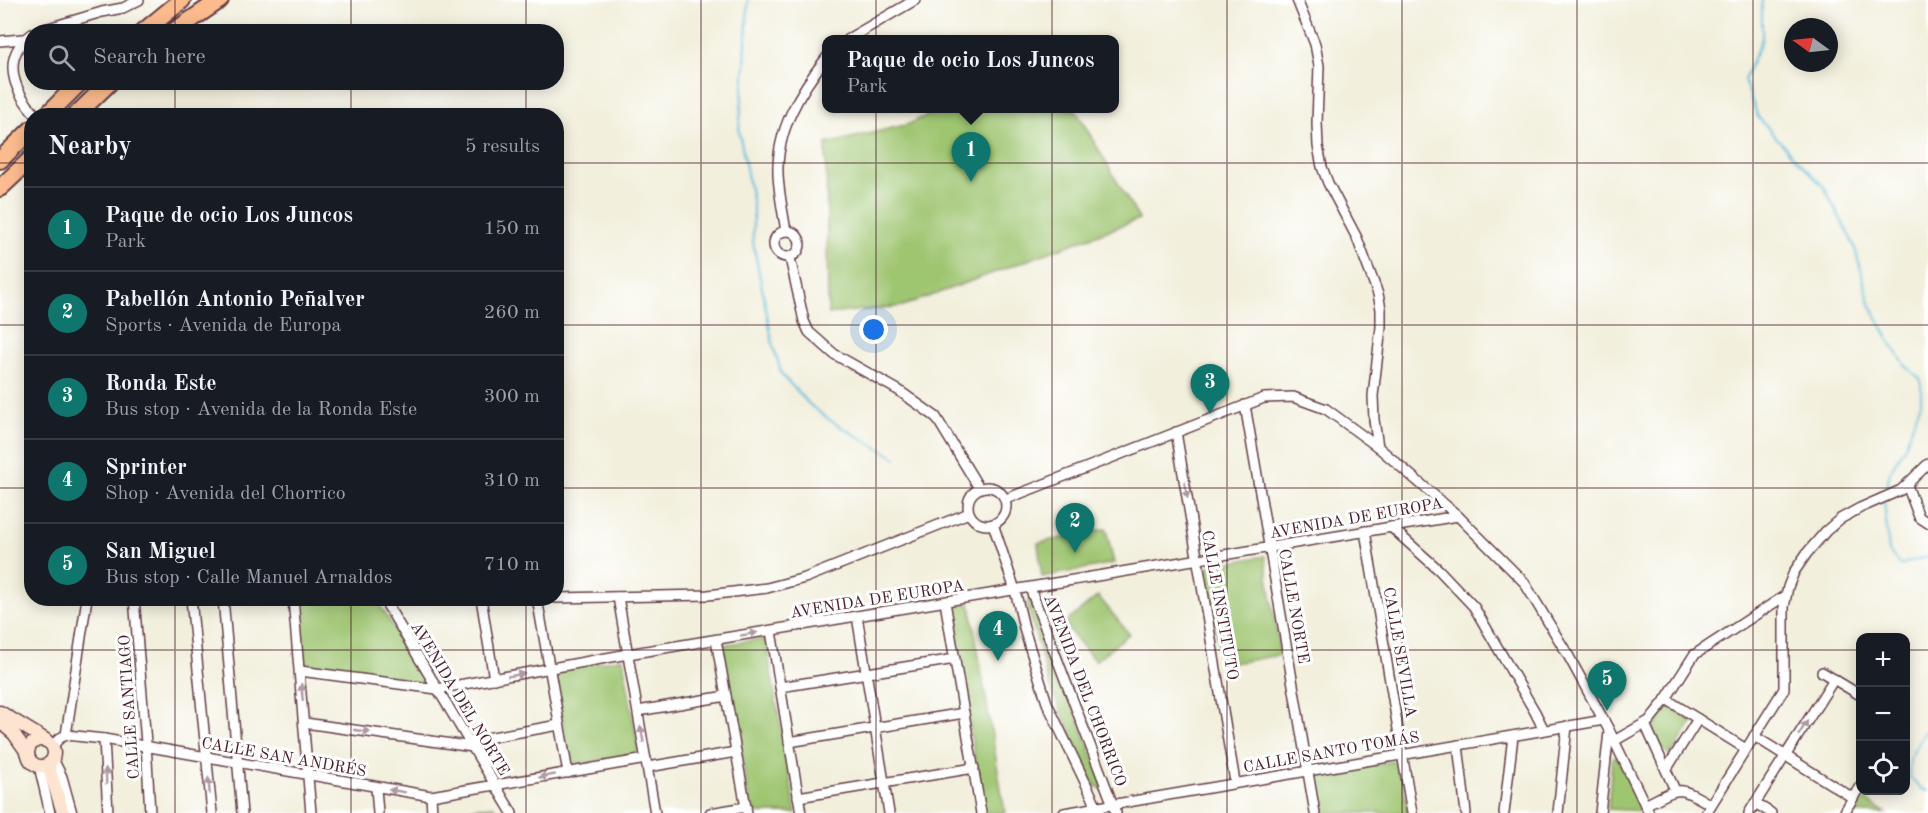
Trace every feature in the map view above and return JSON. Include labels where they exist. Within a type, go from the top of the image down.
[{"type":"highway","points":[[153,24],[182,0]]},
{"type":"highway","points":[[185,24],[220,0]]},
{"type":"highway","points":[[54,108],[72,90]]},
{"type":"highway","points":[[83,108],[102,90]]},
{"type":"highway","points":[[0,160],[24,137]]},
{"type":"highway","points":[[0,189],[24,166]]},
{"type":"main road","points":[[0,712],[49,743],[54,750],[47,763],[63,813]]},
{"type":"main road","points":[[2,725],[28,754],[31,762],[47,763]]},
{"type":"main road","points":[[28,754],[28,749],[33,742],[41,739],[49,743]]},
{"type":"street","points":[[102,12],[126,0]]},
{"type":"street","points":[[62,24],[123,8],[139,0]]},
{"type":"street","points":[[855,35],[915,0]]},
{"type":"street","points":[[1297,0],[1315,44],[1319,66],[1317,123],[1322,167],[1357,238],[1378,294],[1381,309],[1373,396],[1378,447]]},
{"type":"street","points":[[0,41],[22,39]]},
{"type":"street","points":[[22,39],[10,64],[10,79],[30,108]]},
{"type":"street","points":[[786,231],[778,177],[778,160],[783,136],[804,89],[822,64]]},
{"type":"street","points":[[786,231],[796,234],[800,243],[796,254],[790,258],[778,255],[773,245],[777,235],[786,231]]},
{"type":"street","points":[[790,258],[804,321],[809,332],[834,354],[898,390],[936,417],[979,488]]},
{"type":"street","points":[[1006,500],[1264,398],[1293,397],[1326,409],[1378,447],[1458,516],[1524,582],[1604,720],[1647,809],[1675,790],[1689,792],[1709,809],[1784,689],[1783,626],[1786,595],[1794,572],[1826,531],[1840,519],[1901,490],[1928,464]]},
{"type":"street","name":"CALLE NORTE","points":[[1245,405],[1315,813]]},
{"type":"street","name":"CALLE INSTITUTO","points":[[1176,432],[1235,783]]},
{"type":"street","points":[[1906,485],[1919,517],[1928,523]]},
{"type":"street","points":[[992,487],[1003,494],[1006,500],[1006,512],[998,522],[993,524],[976,522],[969,513],[971,496],[979,488],[992,487]]},
{"type":"street","points":[[564,598],[708,595],[767,588],[805,578],[969,513]]},
{"type":"street","name":"AVENIDA DE EUROPA","points":[[300,671],[438,689],[628,654],[1458,516]]},
{"type":"street","name":"AVENIDA DEL CHORRICO","points":[[993,524],[1015,590],[1025,632],[1047,703],[1098,810]]},
{"type":"street","points":[[1391,527],[1439,570],[1474,608],[1544,730]]},
{"type":"street","name":"CALLE SEVILLA","points":[[1365,531],[1412,813]]},
{"type":"street","name":"AVENIDA DEL CHORRICO","points":[[1030,588],[1115,808]]},
{"type":"street","points":[[1614,741],[1645,724],[1666,699],[1694,655],[1786,595]]},
{"type":"street","points":[[618,597],[655,813]]},
{"type":"street","points":[[945,602],[981,813]]},
{"type":"street","points":[[49,743],[66,735],[86,606]]},
{"type":"street","name":"CALLE SANTIAGO","points":[[135,606],[147,747],[150,813]]},
{"type":"street","points":[[192,606],[212,813]]},
{"type":"street","points":[[224,606],[242,813]]},
{"type":"street","points":[[294,606],[311,813]]},
{"type":"street","name":"AVENIDA DEL NORTE","points":[[387,606],[512,813]]},
{"type":"street","points":[[483,606],[494,679]]},
{"type":"street","points":[[538,606],[568,773]]},
{"type":"street","points":[[857,616],[889,813]]},
{"type":"street","points":[[771,631],[801,813]]},
{"type":"street","points":[[710,813],[746,810],[716,640]]},
{"type":"street","points":[[780,687],[955,659]]},
{"type":"street","points":[[1822,672],[1856,693]]},
{"type":"street","points":[[1749,813],[1834,679]]},
{"type":"street","points":[[638,711],[726,696]]},
{"type":"street","points":[[1666,699],[1746,749]]},
{"type":"street","points":[[789,742],[964,713]]},
{"type":"street","points":[[1666,770],[1698,719]]},
{"type":"street","name":"CALLE SANTO TOMÁS","points":[[1064,813],[1115,808],[1235,783],[1604,720]]},
{"type":"street","points":[[304,723],[471,744],[560,725]]},
{"type":"street","points":[[1645,724],[1675,790]]},
{"type":"street","points":[[1558,813],[1568,726]]},
{"type":"street","points":[[1600,813],[1609,730]]},
{"type":"street","name":"CALLE SAN ANDRÉS","points":[[66,735],[104,739],[431,796],[568,773],[736,752]]},
{"type":"street","points":[[1504,813],[1513,736]]},
{"type":"street","points":[[1754,736],[1853,798]]},
{"type":"street","points":[[104,739],[108,813]]},
{"type":"street","points":[[1458,745],[1466,813]]},
{"type":"street","points":[[47,763],[50,813]]},
{"type":"street","points":[[47,763],[62,777],[72,813]]},
{"type":"street","points":[[798,797],[974,768]]},
{"type":"street","points":[[376,788],[378,813]]},
{"type":"street","points":[[1844,813],[1856,793]]},
{"type":"street","points":[[431,796],[432,813]]},
{"type":"street","points":[[1755,803],[1771,813]]},
{"type":"green space","points":[[932,113],[1077,113],[1139,219],[903,306],[828,314],[826,144],[909,124]]},
{"type":"green space","points":[[1106,529],[1114,563],[1042,577],[1038,543]]},
{"type":"green space","points":[[1265,556],[1280,655],[1222,665],[1205,567]]},
{"type":"green space","points":[[1098,596],[1129,634],[1095,661],[1064,624]]},
{"type":"green space","points":[[1029,599],[1032,599],[1106,791],[1094,785],[1049,684],[1027,603]]},
{"type":"green space","points":[[970,603],[1005,813],[984,813],[949,606]]},
{"type":"green space","points":[[297,606],[380,606],[427,681],[423,685],[302,663]]},
{"type":"green space","points":[[765,638],[796,813],[751,813],[722,645]]},
{"type":"green space","points":[[623,658],[639,754],[570,765],[554,670]]},
{"type":"green space","points":[[1669,707],[1693,721],[1671,755],[1662,749],[1652,730]]},
{"type":"green space","points":[[1612,758],[1618,758],[1643,811],[1608,809]]},
{"type":"green space","points":[[1400,760],[1408,813],[1319,813],[1313,776]]},
{"type":"green space","points":[[1861,797],[1886,813],[1851,813]]},
{"type":"green space","points":[[494,806],[495,813],[472,813],[471,808]]},
{"type":"waterway","points":[[748,0],[739,131],[753,205],[753,242],[773,345],[782,375],[811,406],[831,421],[896,458]]},
{"type":"waterway","points":[[1762,0],[1762,39],[1744,80],[1758,117],[1824,187],[1854,245],[1870,304],[1888,339],[1906,366],[1921,380],[1921,403],[1905,446],[1890,472],[1885,495]]},
{"type":"waterway","points":[[1884,500],[1889,551],[1900,565],[1928,556]]},
{"type":"waterway","points":[[1928,726],[1910,758],[1909,776],[1921,789],[1928,791]]},
{"type":"place","name":"Paque de ocio Los Juncos","points":[[971,182]]},
{"type":"place","name":"Ronda Este","points":[[1210,414]]},
{"type":"place","name":"Pabellón Antonio Peñalver","points":[[1075,553]]},
{"type":"place","name":"Sprinter","points":[[998,661]]},
{"type":"place","name":"San Miguel","points":[[1607,711]]}]
